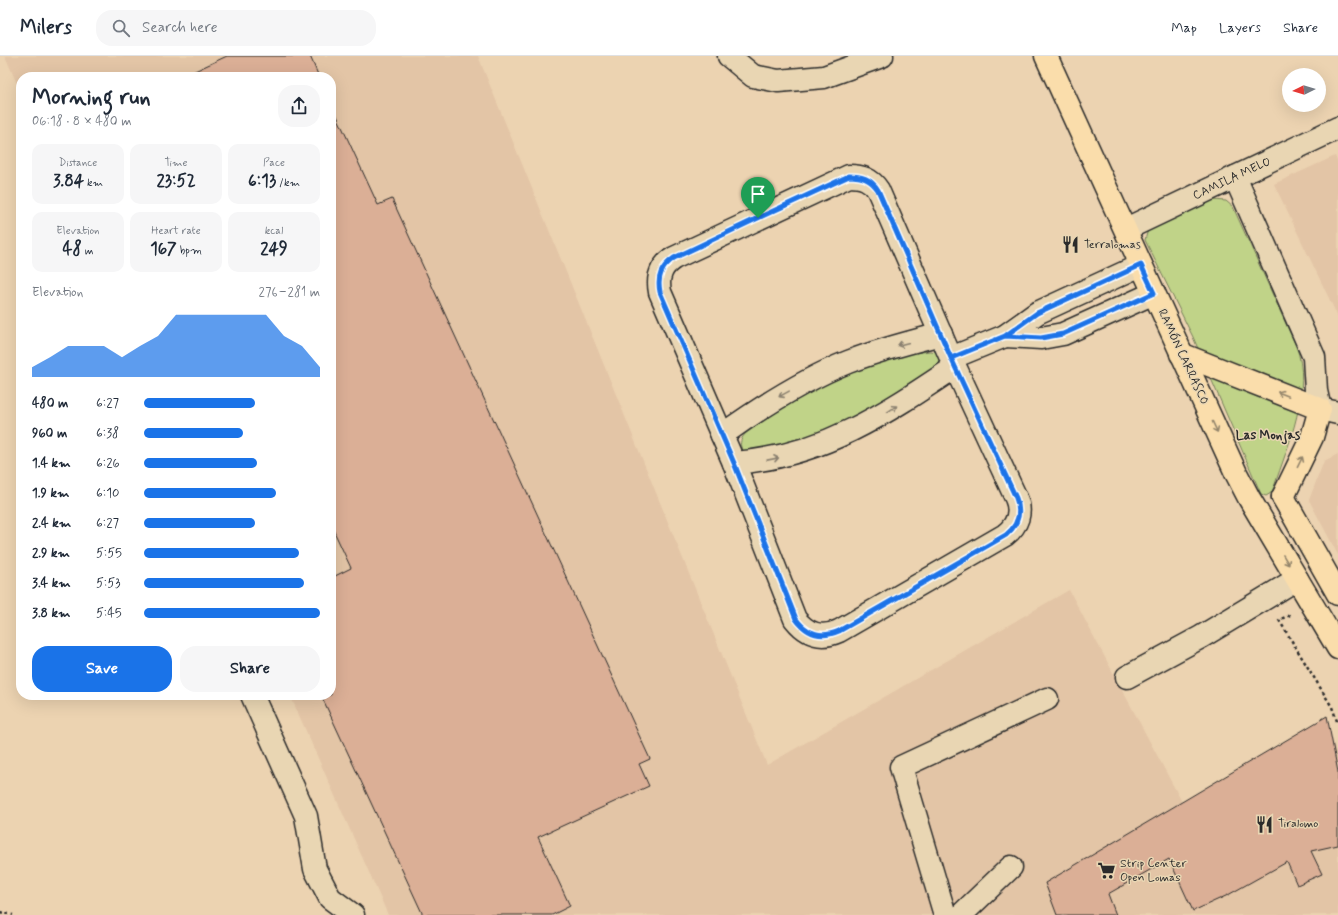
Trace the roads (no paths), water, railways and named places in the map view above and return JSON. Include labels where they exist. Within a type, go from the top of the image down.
[{"type":"main road","name":"RAMÓN CARRASCO","points":[[1046,56],[1126,229],[1181,354],[1249,498],[1338,648]]},
{"type":"main road","points":[[1181,354],[1329,411],[1312,437],[1283,497],[1265,504],[1249,498]]},
{"type":"main road","points":[[1283,497],[1338,594]]},
{"type":"street","points":[[729,56],[753,76],[778,81],[824,77],[882,56]]},
{"type":"street","name":"CAMILA MELO","points":[[1126,229],[1338,128]]},
{"type":"street","points":[[849,176],[864,178],[874,184],[878,190],[953,362],[1016,498],[1020,512],[1018,519],[1011,531],[1006,535],[831,634],[823,635],[807,631],[796,619],[734,463],[660,292],[658,282],[660,273],[663,267],[674,258],[842,179],[849,176]]},
{"type":"street","points":[[1235,177],[1314,357],[1316,391],[1329,411]]},
{"type":"street","points":[[734,463],[758,462],[781,457],[830,441],[885,414],[953,362],[1005,336],[1037,313],[1141,265]]},
{"type":"street","points":[[1005,336],[1041,338],[1063,334],[1154,293]]},
{"type":"street","points":[[722,435],[775,399],[830,370],[873,352],[941,334]]},
{"type":"street","points":[[1127,677],[1202,638],[1297,579]]},
{"type":"street","points":[[945,915],[901,767],[1047,699]]},
{"type":"street","points":[[254,700],[306,816],[315,869],[330,898],[354,915]]},
{"type":"street","points":[[961,915],[1011,867]]},
{"type":"place","name":"Terralomas","points":[[1071,245]]},
{"type":"place","name":"Tiralomo","points":[[1265,824]]},
{"type":"place","name":"Strip Center Open Lomas","points":[[1107,871]]},
{"type":"district","name":"Las Monjas","points":[[1268,435]]}]
